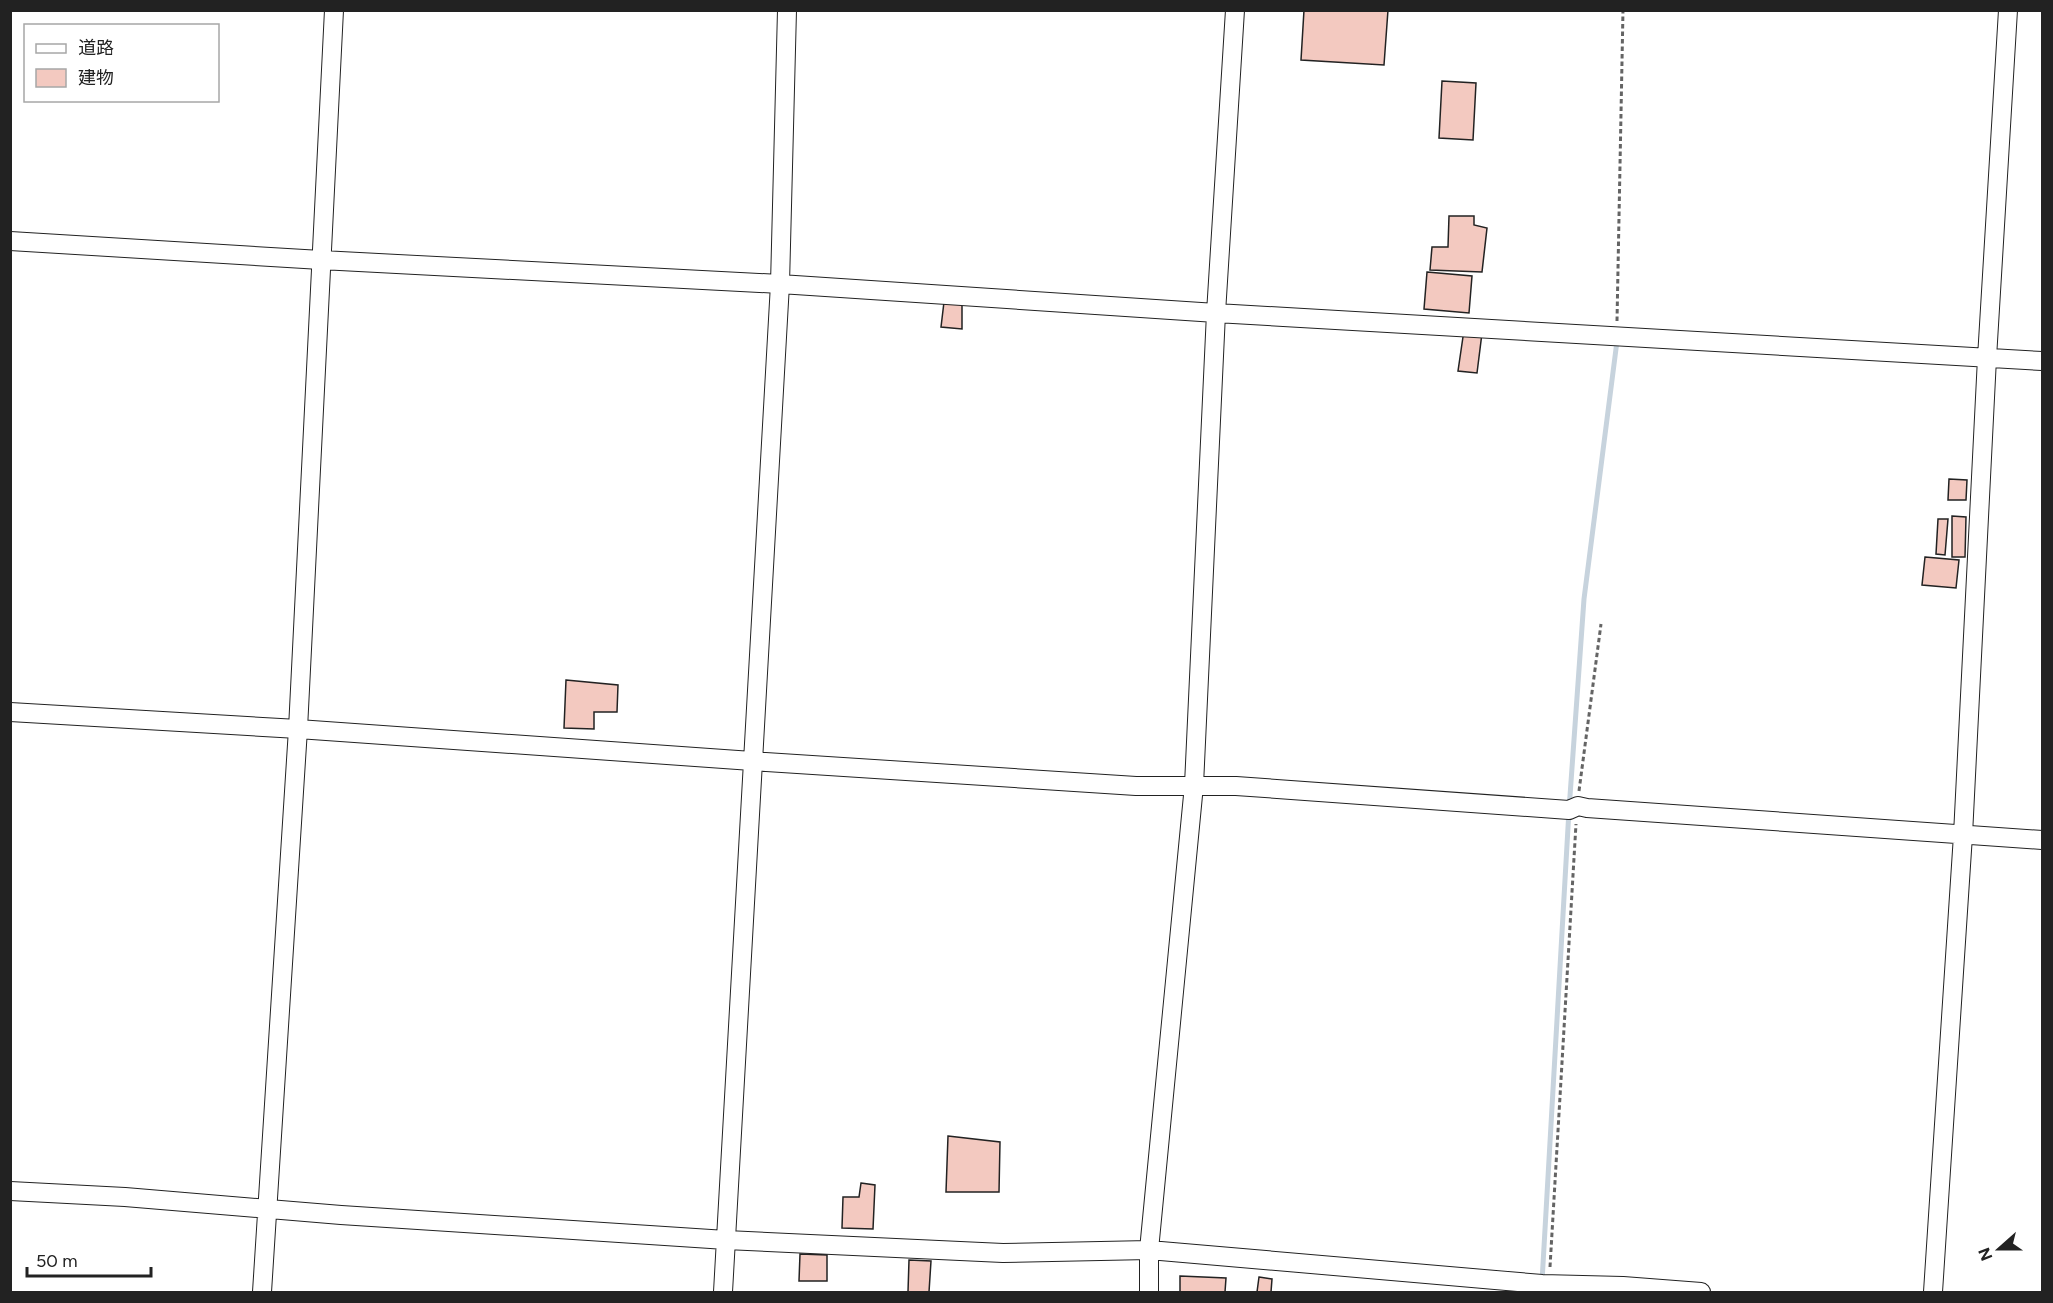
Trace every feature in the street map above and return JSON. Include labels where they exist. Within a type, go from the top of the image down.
[{"type":"street","points":[[262,1293],[298,729],[334,10]]},
{"type":"street","points":[[723,1293],[780,285],[787,10]]},
{"type":"street","points":[[1149,1293],[1149,1250],[1194,785],[1216,313],[1235,10]]},
{"type":"street","points":[[1934,1293],[1963,836],[1987,358],[2008,10]]},
{"type":"street","points":[[10,241],[2043,361]]},
{"type":"street","points":[[10,712],[298,729],[752,762],[1136,786],[1194,785],[1569,810],[1578,806],[1963,836],[2043,840]]},
{"type":"street","points":[[10,1191],[125,1197],[267,1210],[726,1240],[1003,1254],[1149,1250],[1549,1284],[1623,1286],[1701,1293]]},
{"type":"path","points":[[1617,336],[1623,10]]},
{"type":"path","points":[[1549,1284],[1578,806],[1600,624]]},
{"type":"building","points":[[1304,10],[1388,10],[1384,65],[1301,60]]},
{"type":"building","points":[[1442,81],[1476,83],[1473,140],[1439,138]]},
{"type":"building","points":[[1449,216],[1474,216],[1474,225],[1487,228],[1482,272],[1430,270],[1432,247],[1448,247]]},
{"type":"building","points":[[1427,272],[1472,276],[1469,313],[1424,309]]},
{"type":"building","points":[[944,302],[962,302],[962,329],[941,327]]},
{"type":"building","points":[[1464,330],[1482,333],[1477,373],[1458,371]]},
{"type":"building","points":[[1949,479],[1967,480],[1966,500],[1948,500]]},
{"type":"building","points":[[1952,516],[1966,517],[1965,557],[1952,557]]},
{"type":"building","points":[[1938,519],[1948,519],[1945,555],[1936,554]]},
{"type":"building","points":[[1925,557],[1959,560],[1956,588],[1922,585]]},
{"type":"building","points":[[566,680],[618,685],[617,712],[594,712],[594,729],[564,728]]},
{"type":"building","points":[[948,1136],[1000,1142],[999,1192],[946,1192]]},
{"type":"building","points":[[861,1183],[875,1185],[873,1229],[842,1228],[843,1197],[859,1197]]},
{"type":"building","points":[[800,1254],[827,1255],[827,1281],[799,1281]]},
{"type":"building","points":[[909,1260],[931,1261],[929,1292],[908,1292]]},
{"type":"building","points":[[1180,1276],[1226,1278],[1225,1292],[1180,1292]]},
{"type":"building","points":[[1259,1277],[1272,1279],[1271,1292],[1257,1292]]},
{"type":"waterway","points":[[1542,1282],[1569,810],[1584,599],[1617,341]]}]
